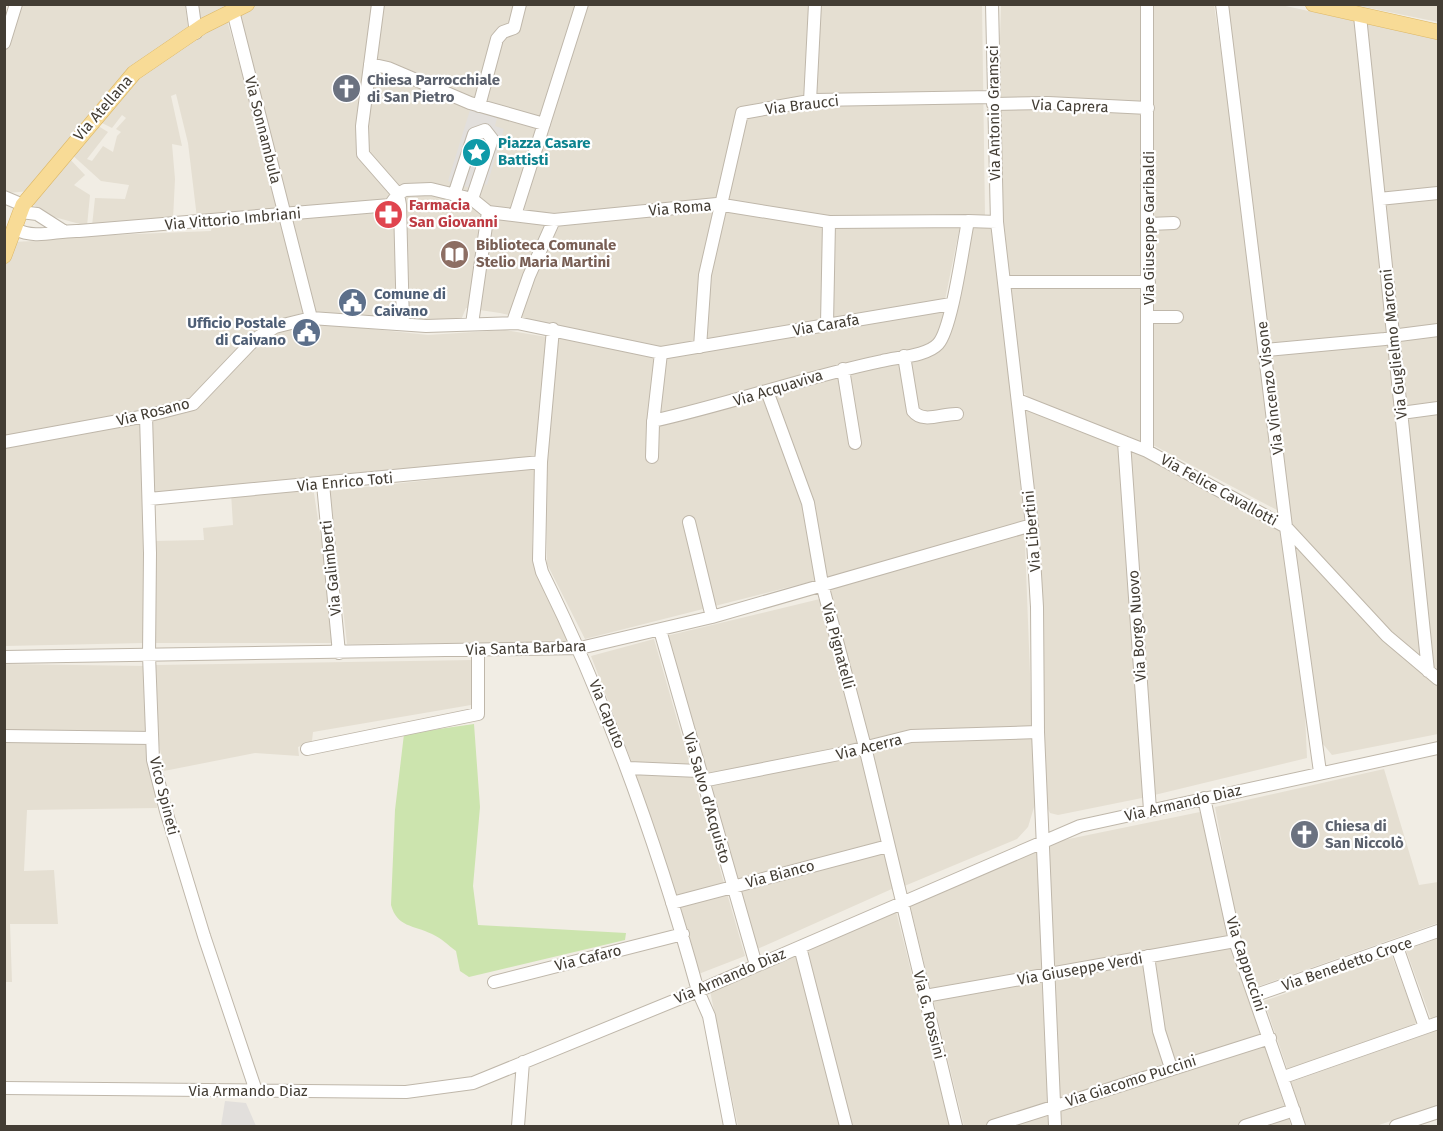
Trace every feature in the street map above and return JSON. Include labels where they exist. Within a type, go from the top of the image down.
[{"type":"main road","name":"Via Atellana","points":[[4,256],[22,209],[134,73],[153,58],[196,33],[203,26],[247,4]]},
{"type":"main road","points":[[1313,4],[1438,32]]},
{"type":"street","points":[[4,43],[16,4]]},
{"type":"street","points":[[192,4],[196,33]]},
{"type":"street","points":[[378,4],[362,126],[363,154],[398,194],[403,260],[403,324]]},
{"type":"street","points":[[479,106],[497,39],[503,32],[514,28],[520,4]]},
{"type":"street","points":[[516,215],[582,4]]},
{"type":"street","points":[[810,101],[815,4]]},
{"type":"street","name":"Via Antonio Gramsci","points":[[992,4],[997,222]]},
{"type":"street","name":"Via Giuseppe Garibaldi","points":[[1147,4],[1149,224],[1147,451]]},
{"type":"street","name":"Via Vincenzo Visone","points":[[1222,4],[1286,527],[1320,772]]},
{"type":"street","name":"Via Sonnambula","points":[[233,11],[311,318]]},
{"type":"street","name":"Via Guglielmo Marconi","points":[[1360,16],[1401,413],[1433,675]]},
{"type":"street","points":[[370,64],[388,68],[479,106],[544,124]]},
{"type":"street","name":"Via Braucci","points":[[722,205],[742,113],[810,101],[993,100]]},
{"type":"street","name":"Via Caprera","points":[[993,100],[1148,108]]},
{"type":"street","points":[[454,195],[474,134],[485,130],[492,139],[472,199]]},
{"type":"street","points":[[398,194],[415,189],[431,189],[472,199],[488,212],[472,324]]},
{"type":"street","points":[[1379,199],[1438,193]]},
{"type":"street","name":"Via Vittorio Imbriani","points":[[15,229],[30,235],[54,234],[62,230],[285,215],[390,205],[398,194]]},
{"type":"street","points":[[4,197],[62,230]]},
{"type":"street","points":[[700,346],[705,275],[722,205]]},
{"type":"street","name":"Via Roma","points":[[488,212],[554,220],[722,205],[829,222],[968,220],[997,222]]},
{"type":"street","points":[[513,322],[529,276],[554,220]]},
{"type":"street","points":[[951,304],[968,220]]},
{"type":"street","points":[[827,324],[829,222]]},
{"type":"street","name":"Via Libertini","points":[[997,222],[1032,525],[1037,607],[1038,732],[1055,1126]]},
{"type":"street","points":[[1149,224],[1174,223]]},
{"type":"street","points":[[1004,282],[1149,282]]},
{"type":"street","name":"Via Carafa","points":[[700,346],[951,304]]},
{"type":"street","name":"Via Acquaviva","points":[[653,421],[713,408],[843,369],[904,356],[937,346],[943,337],[951,304]]},
{"type":"street","points":[[1149,317],[1177,317]]},
{"type":"street","name":"Via Rosano","points":[[4,442],[146,416],[193,404],[255,339],[275,327],[311,318],[426,326],[513,322],[661,353],[700,346]]},
{"type":"street","name":"Via Caputo","points":[[553,329],[541,462],[539,560],[542,572],[580,648],[628,768],[683,934],[698,991],[709,1016],[730,1126]]},
{"type":"street","points":[[1266,350],[1377,340],[1438,330]]},
{"type":"street","points":[[652,457],[653,421],[661,353]]},
{"type":"street","points":[[904,356],[913,411],[917,416],[922,418],[957,414]]},
{"type":"street","points":[[843,369],[855,443]]},
{"type":"street","name":"Via Pignatelli","points":[[767,391],[808,503],[822,584],[865,747],[902,903]]},
{"type":"street","name":"Via Felice Cavallotti","points":[[1018,400],[1147,451],[1286,527],[1387,636],[1433,675]]},
{"type":"street","points":[[1401,413],[1438,408]]},
{"type":"street","name":"Vico Spineti","points":[[146,416],[149,499],[149,656],[153,760],[165,811],[256,1091]]},
{"type":"street","name":"Via Borgo Nuovo","points":[[1124,442],[1150,810]]},
{"type":"street","name":"Via Enrico Toti","points":[[149,499],[541,462]]},
{"type":"street","name":"Via Galimberti","points":[[322,484],[339,652]]},
{"type":"street","points":[[689,522],[712,616]]},
{"type":"street","name":"Via Santa Barbara","points":[[4,657],[580,648],[712,616],[1032,525]]},
{"type":"street","name":"Via Salvo d'Acquisto","points":[[660,630],[756,965]]},
{"type":"street","points":[[307,749],[478,714],[478,651]]},
{"type":"street","name":"Via Acerra","points":[[628,768],[700,776],[865,747],[911,736],[1038,732]]},
{"type":"street","points":[[4,736],[152,738]]},
{"type":"street","name":"Via Armando Diaz","points":[[4,1088],[406,1092],[473,1083],[698,991],[1080,826],[1438,748]]},
{"type":"street","name":"Via Cappuccini","points":[[1204,798],[1235,942],[1256,996],[1299,1126]]},
{"type":"street","name":"Via Bianco","points":[[672,903],[888,846]]},
{"type":"street","name":"Via G. Rossini","points":[[902,903],[956,1126]]},
{"type":"street","name":"Via Benedetto Croce","points":[[1256,996],[1438,931]]},
{"type":"street","name":"Via Cafaro","points":[[494,982],[683,934]]},
{"type":"street","name":"Via Giuseppe Verdi","points":[[925,996],[1235,942]]},
{"type":"street","points":[[800,947],[846,1126]]},
{"type":"street","points":[[1397,947],[1425,1027]]},
{"type":"street","points":[[1148,956],[1160,1031],[1171,1068]]},
{"type":"street","points":[[1284,1077],[1438,1023]]},
{"type":"street","name":"Via Giacomo Puccini","points":[[993,1126],[1270,1038]]},
{"type":"street","points":[[518,1126],[523,1062]]},
{"type":"street","points":[[1245,1126],[1294,1110]]},
{"type":"street","points":[[1396,1126],[1438,1112]]},
{"type":"shaded area","points":[[194,4],[239,5],[196,20]]},
{"type":"shaded area","points":[[257,4],[982,5],[985,216],[962,216],[945,300],[667,348],[645,347],[500,313],[466,308],[461,320],[431,322],[417,318],[314,314],[236,13]]},
{"type":"shaded area","points":[[20,5],[185,5],[188,27],[30,191],[8,193],[5,191],[5,52]]},
{"type":"shaded area","points":[[1001,5],[1143,5],[1141,444],[1030,399],[1022,391],[1003,235],[999,71]]},
{"type":"shaded area","points":[[1150,5],[1214,5],[1230,112],[1277,510],[1153,445]]},
{"type":"shaded area","points":[[1228,5],[1281,5],[1438,39],[1438,734],[1332,755],[1318,738]]},
{"type":"shaded area","points":[[1355,5],[1438,5],[1438,22],[1374,9]]},
{"type":"shaded area","points":[[227,20],[280,209],[197,218],[188,143],[176,94],[171,96],[182,146],[172,144],[175,179],[173,219],[92,226],[95,198],[125,199],[129,185],[101,181],[70,153],[95,124],[108,132],[87,159],[92,161],[103,146],[113,152],[117,136],[121,132],[116,129],[126,118],[122,115],[112,128],[96,120],[134,75]]},
{"type":"shaded area","name":"Piazza Casare Battisti","points":[[470,110],[497,118],[495,126],[504,129],[487,185],[481,183],[479,191],[448,181]]},
{"type":"shaded area","points":[[67,156],[85,175],[74,185],[90,195],[87,226],[47,215],[31,203]]},
{"type":"shaded area","points":[[281,221],[304,312],[269,325],[246,340],[216,377],[191,400],[144,414],[5,439],[4,269],[12,242],[34,241],[35,238],[211,231],[212,225]]},
{"type":"shaded area","points":[[972,226],[993,229],[1024,517],[1035,804],[1028,827],[1017,839],[902,887],[825,578],[585,639],[547,564],[546,495],[551,400],[559,334],[652,357],[953,305]]},
{"type":"shaded area","points":[[326,324],[428,335],[505,330],[547,337],[537,457],[151,496],[148,420],[177,413],[255,345],[279,330]]},
{"type":"shaded area","points":[[1024,409],[1033,409],[1130,446],[1280,528],[1305,713],[1307,758],[1142,798],[1058,815],[1050,813],[1046,805]]},
{"type":"shaded area","points":[[142,419],[145,486],[144,643],[5,646],[4,447]]},
{"type":"shaded area","points":[[536,468],[532,543],[534,567],[561,619],[568,642],[347,644],[330,491]]},
{"type":"shaded area","points":[[313,487],[332,610],[333,643],[155,643],[153,541],[204,540],[203,528],[233,525],[231,493]]},
{"type":"shaded area","points":[[824,598],[894,888],[755,950],[666,636]]},
{"type":"shaded area","points":[[654,639],[745,956],[696,975],[634,768],[591,656]]},
{"type":"shaded area","points":[[473,660],[471,705],[313,732],[312,741],[298,747],[299,756],[255,753],[164,771],[159,744],[156,665]]},
{"type":"shaded area","points":[[4,664],[147,666],[157,808],[27,810],[24,871],[54,870],[58,924],[10,924],[12,982],[5,982]]},
{"type":"shaded area","points":[[1384,769],[1419,885],[1438,882],[1438,923],[1259,986],[1242,953],[1215,807]]},
{"type":"shaded area","points":[[1200,812],[1233,948],[1291,1126],[964,1126],[910,905],[1040,850],[1049,843]]},
{"type":"shaded area","points":[[896,911],[950,1126],[738,1126],[710,991]]},
{"type":"shaded area","points":[[1438,938],[1438,1017],[1431,1019],[1406,950]]},
{"type":"shaded area","points":[[1392,956],[1417,1023],[1288,1071],[1264,1001]]},
{"type":"shaded area","points":[[1438,1030],[1438,1105],[1376,1126],[1306,1126],[1291,1082]]},
{"type":"shaded area","points":[[225,1101],[246,1103],[256,1126],[221,1126]]},
{"type":"green space","points":[[474,724],[480,807],[473,886],[478,925],[626,933],[625,940],[469,977],[460,971],[456,951],[435,936],[397,918],[391,905],[395,810],[404,734]]},
{"type":"place","name":"Chiesa Parrocchiale di San Pietro","points":[[346,89]]},
{"type":"place","name":"Piazza Casare Battisti","points":[[477,152]]},
{"type":"place","name":"Farmacia San Giovanni","points":[[388,214]]},
{"type":"place","name":"Biblioteca Comunale Stelio Maria Martini","points":[[455,254]]},
{"type":"place","name":"Comune di Caivano","points":[[353,303]]},
{"type":"place","name":"Ufficio Postale di Caivano","points":[[307,332]]},
{"type":"place","name":"Chiesa di San Niccolò","points":[[1304,835]]}]
